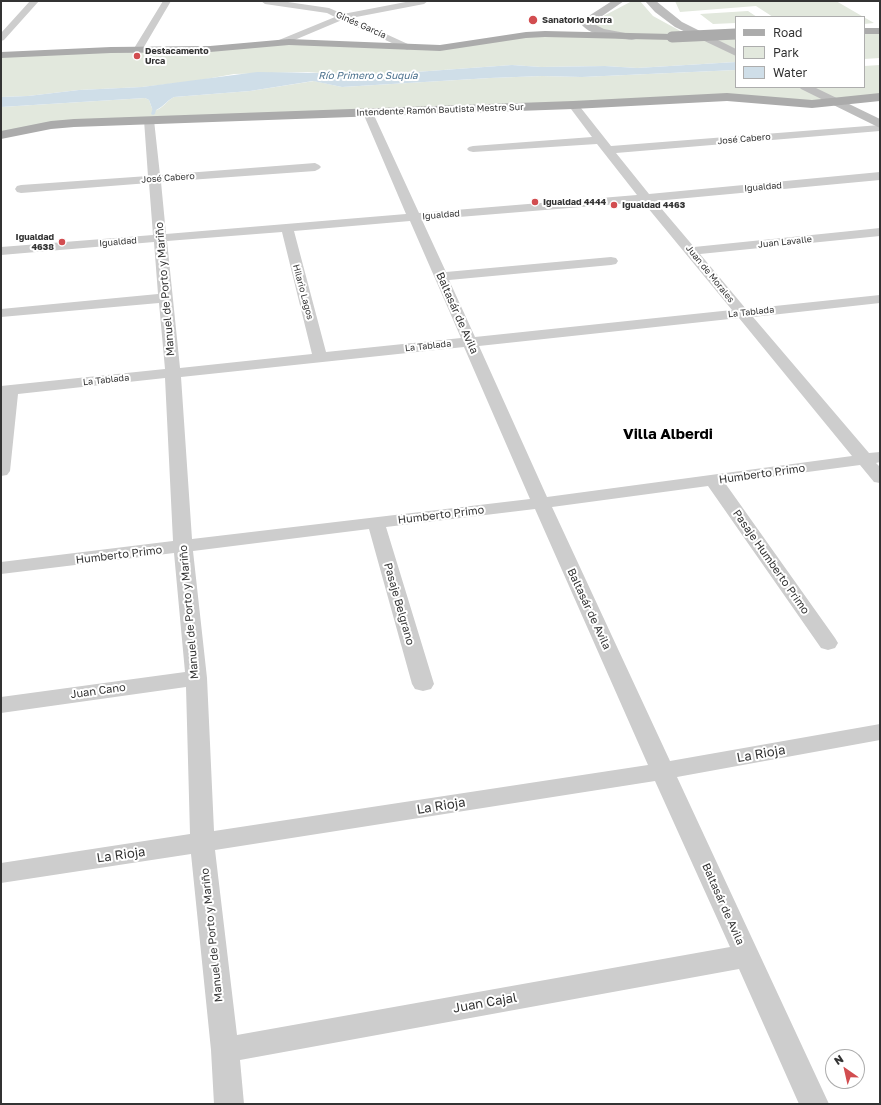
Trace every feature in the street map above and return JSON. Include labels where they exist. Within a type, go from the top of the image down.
[{"type":"main road","points":[[619,1],[588,20],[586,24],[590,28],[632,38]]},
{"type":"main road","points":[[650,1],[665,16],[735,53]]},
{"type":"main road","points":[[865,31],[880,31]]},
{"type":"main road","points":[[1,55],[210,49],[282,42],[440,48],[534,35],[632,38],[735,34]]},
{"type":"main road","points":[[807,88],[880,124]]},
{"type":"main road","name":"Intendente Ramón Bautista Mestre Sur","points":[[1,135],[51,125],[149,120],[573,105],[728,97],[807,103],[835,102],[880,97]]},
{"type":"street","points":[[1,38],[35,1]]},
{"type":"street","points":[[138,50],[167,1]]},
{"type":"street","name":"Ginés García","points":[[265,1],[280,2],[329,11],[407,47]]},
{"type":"street","points":[[282,42],[343,17],[424,1]]},
{"type":"street","name":"Juan de Morales","points":[[573,105],[646,198],[742,313],[872,458],[880,478]]},
{"type":"street","name":"Baltasár de Avila","points":[[368,113],[541,503],[814,1104]]},
{"type":"street","name":"Manuel de Porto y Mariño","points":[[149,120],[173,373],[183,547],[196,678],[202,843],[229,1104]]},
{"type":"street","name":"José Cabero","points":[[473,149],[604,145],[880,128]]},
{"type":"street","name":"José Cabero","points":[[21,189],[315,166]]},
{"type":"street","name":"Igualdad","points":[[1,252],[646,198],[880,176]]},
{"type":"street","name":"Hilario Lagos","points":[[287,228],[320,357]]},
{"type":"street","name":"Juan Lavalle","points":[[691,251],[880,232]]},
{"type":"street","points":[[440,276],[611,261]]},
{"type":"street","points":[[1,313],[166,298]]},
{"type":"street","name":"La Tablada","points":[[5,391],[880,299]]},
{"type":"street","points":[[1,471],[5,391]]},
{"type":"street","name":"Humberto Primo","points":[[1,568],[541,503],[872,458]]},
{"type":"street","name":"Pasaje Humberto Primo","points":[[714,480],[828,643]]},
{"type":"street","name":"Pasaje Belgrano","points":[[376,523],[423,684]]},
{"type":"street","name":"Juan Cano","points":[[1,705],[196,678]]},
{"type":"street","name":"La Rioja","points":[[1,873],[664,771],[880,732]]},
{"type":"street","name":"Juan Cajal","points":[[224,1050],[746,956]]},
{"type":"green space","points":[[632,1],[640,1],[653,16],[684,33],[649,35],[623,34],[600,29],[591,24]]},
{"type":"green space","points":[[675,1],[836,1],[862,16],[771,16],[756,6],[680,12]]},
{"type":"green space","points":[[748,11],[756,16],[735,16],[735,23],[713,24],[700,14]]},
{"type":"green space","points":[[865,18],[874,23],[865,24]]},
{"type":"green space","points":[[865,31],[880,31],[880,58],[865,59]]},
{"type":"green space","points":[[526,35],[735,36],[735,62],[637,68],[605,66],[541,67],[512,65],[388,74],[332,74],[308,72],[234,74],[195,81],[142,87],[79,90],[28,96],[1,97],[1,55],[203,49],[282,42],[434,48]]},
{"type":"green space","points":[[880,65],[880,97],[822,103],[741,97],[74,123],[1,135],[1,107],[145,98],[149,100],[153,111],[159,109],[174,97],[250,91],[314,81],[342,87],[490,78],[542,76],[582,77],[735,70],[735,88],[865,88],[865,66]]},
{"type":"water","name":"Río Primero o Suquía","points":[[735,62],[735,70],[582,77],[542,76],[490,78],[342,87],[313,81],[250,91],[174,97],[159,109],[153,111],[149,100],[145,98],[1,107],[1,97],[28,96],[79,90],[142,87],[257,72],[388,74],[512,65],[541,67],[605,66],[637,68]]},
{"type":"waterway","points":[[153,114],[156,102]]},
{"type":"place","name":"Sanatorio Morra","points":[[533,20]]},
{"type":"place","name":"Destacamento Urca","points":[[137,56]]},
{"type":"place","name":"Igualdad 4444","points":[[535,202]]},
{"type":"place","name":"Igualdad 4463","points":[[614,205]]},
{"type":"place","name":"Igualdad 4638","points":[[62,242]]},
{"type":"district","name":"Villa Alberdi","points":[[668,434]]}]
